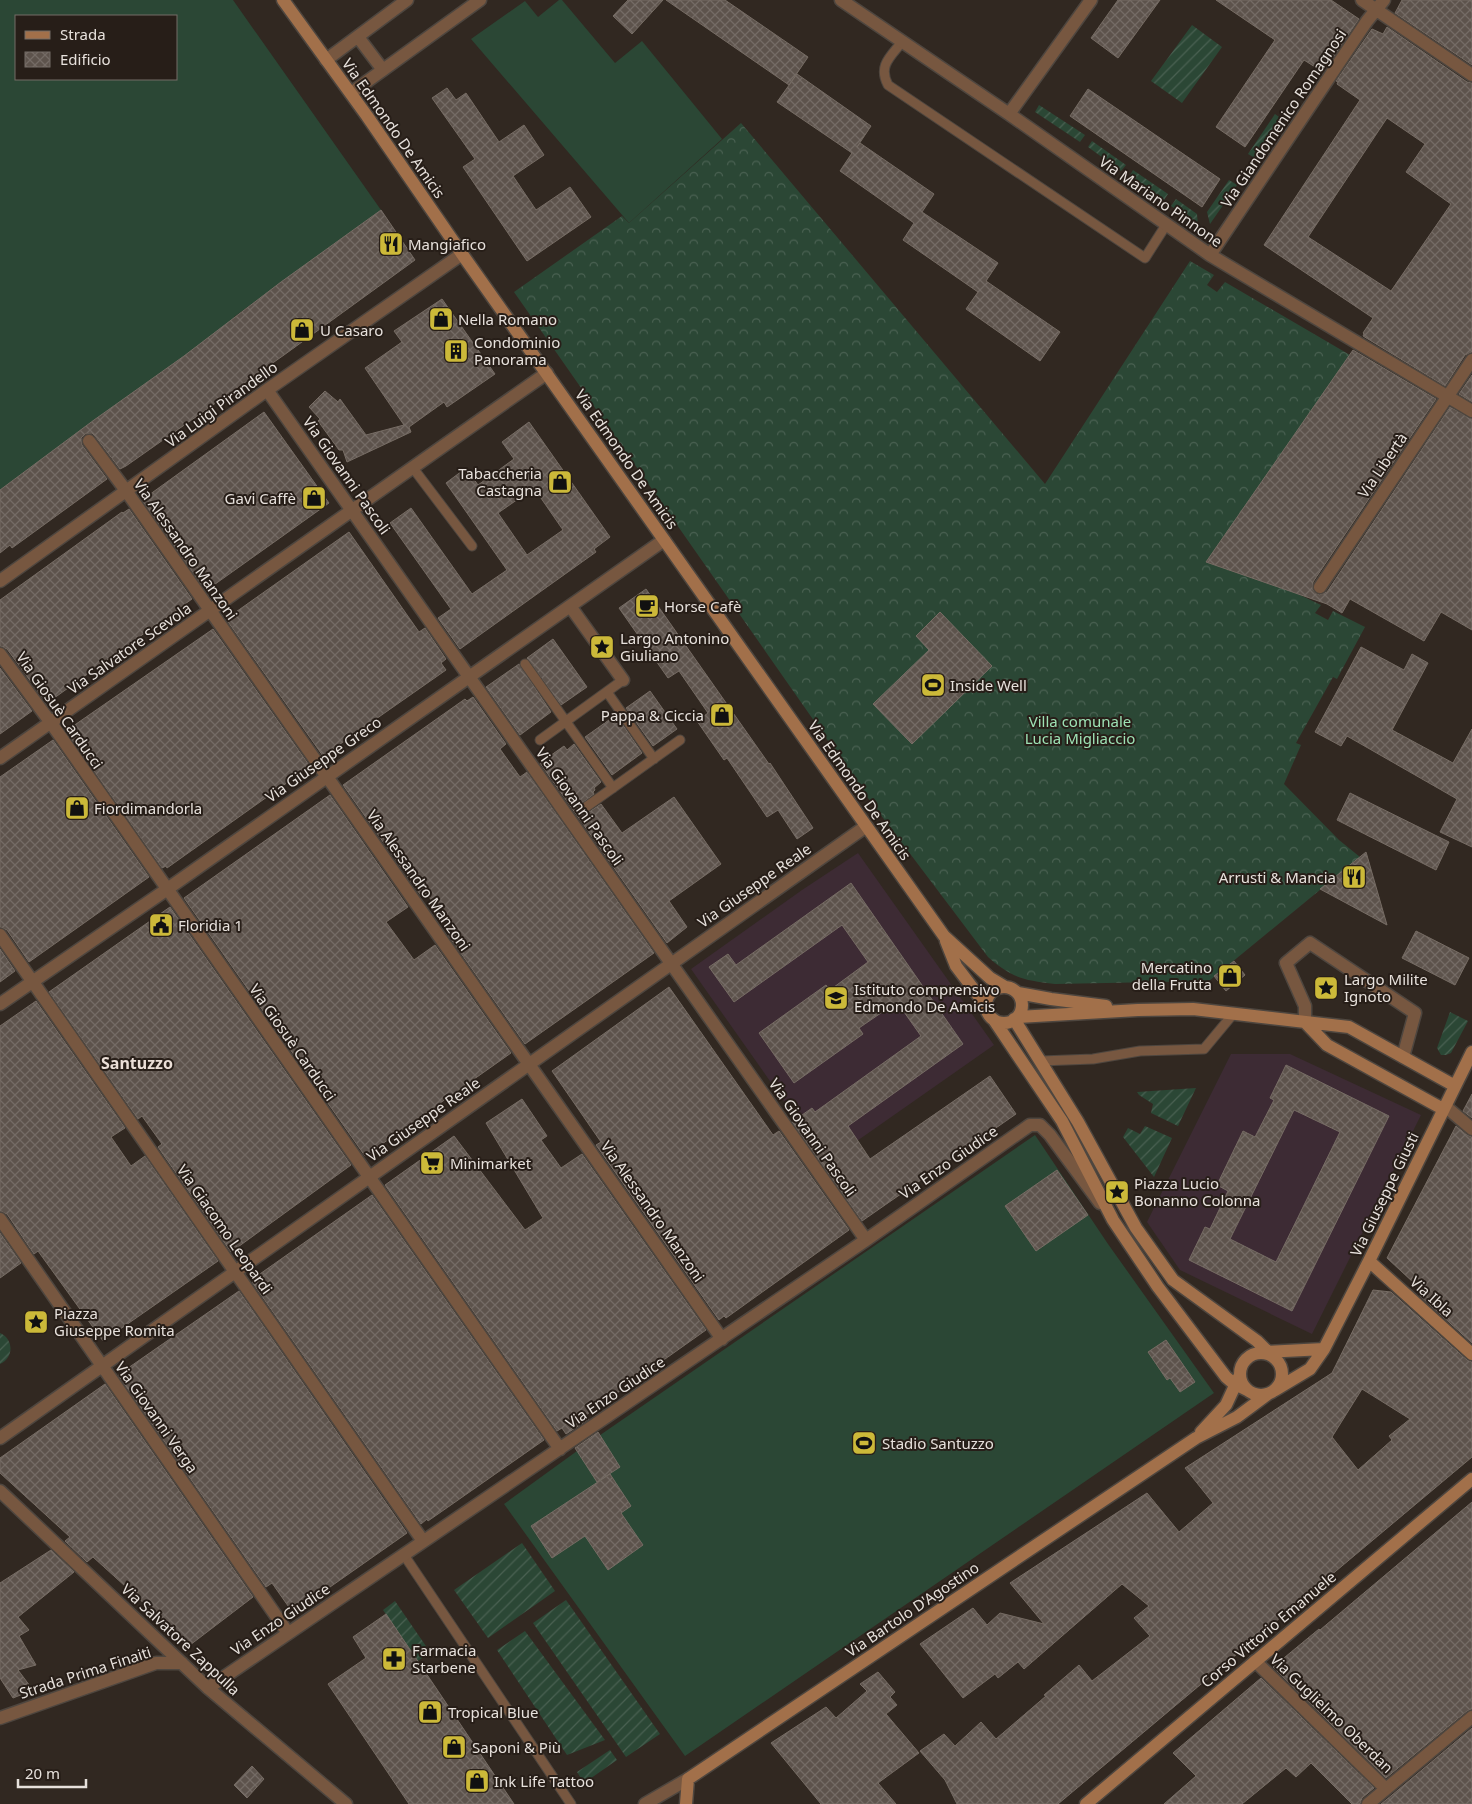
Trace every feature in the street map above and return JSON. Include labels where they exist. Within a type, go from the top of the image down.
[{"type":"main road","name":"Via Edmondo De Amicis","points":[[283,0],[351,93],[865,827],[944,936]]},
{"type":"main road","points":[[944,936],[984,973],[1005,987]]},
{"type":"main road","points":[[944,936],[956,966],[986,1007],[1062,1121],[1113,1220],[1158,1287],[1226,1377],[1238,1381],[1249,1391],[1262,1395],[1272,1392],[1280,1383],[1282,1376],[1281,1367],[1277,1360],[1257,1341],[1173,1280],[1136,1228],[1078,1122],[1016,1018]]},
{"type":"main road","points":[[986,1007],[987,999],[991,992],[998,988],[1012,988],[1018,993],[1022,1001],[1022,1009],[1016,1018]]},
{"type":"main road","points":[[1018,993],[1138,1010]]},
{"type":"main road","points":[[994,1020],[1008,1022],[1016,1018],[1138,1010],[1192,1009],[1234,1012],[1349,1027],[1455,1086]]},
{"type":"main road","points":[[1305,1022],[1327,1045],[1444,1108]]},
{"type":"main road","name":"Via Giuseppe Giusti","points":[[1196,1438],[1237,1417],[1272,1392],[1310,1369],[1324,1349],[1369,1262],[1472,1052]]},
{"type":"main road","name":"Via Ibla","points":[[1369,1262],[1472,1354]]},
{"type":"main road","points":[[1196,1438],[1226,1405],[1238,1381],[1240,1369],[1249,1356],[1255,1353],[1324,1349]]},
{"type":"main road","name":"Via Bartolo D'Agostino","points":[[688,1778],[1196,1438]]},
{"type":"main road","name":"Corso Vittorio Emanuele","points":[[1086,1804],[1472,1479]]},
{"type":"main road","points":[[686,1804],[688,1778]]},
{"type":"street","points":[[326,60],[407,0]]},
{"type":"street","points":[[351,93],[480,0]]},
{"type":"street","name":"Via Mariano Pinnone","points":[[841,0],[1009,114],[1210,256],[1472,411]]},
{"type":"street","points":[[1009,114],[1091,0]]},
{"type":"street","points":[[1362,0],[1380,5],[1472,75]]},
{"type":"street","name":"Via Giandomenico Romagnosi","points":[[1210,256],[1380,5]]},
{"type":"street","points":[[358,36],[383,70]]},
{"type":"street","name":"Via Luigi Pirandello","points":[[0,581],[127,492],[267,390],[462,254]]},
{"type":"street","name":"Via Libertà","points":[[1320,587],[1472,360]]},
{"type":"street","name":"Via Salvatore Scevola","points":[[0,758],[547,373]]},
{"type":"street","name":"Via Giovanni Pascoli","points":[[267,390],[866,1240]]},
{"type":"street","name":"Via Alessandro Manzoni","points":[[89,441],[127,492],[722,1338]]},
{"type":"street","name":"Via Giuseppe Greco","points":[[0,1004],[166,890],[664,540]]},
{"type":"street","points":[[570,606],[623,680]]},
{"type":"street","name":"Via Giosuè Carducci","points":[[0,654],[51,723],[166,890],[560,1449]]},
{"type":"street","name":"Via Giuseppe Reale","points":[[0,1438],[865,827]]},
{"type":"street","name":"Via Giacomo Leopardi","points":[[0,935],[423,1541]]},
{"type":"street","points":[[1305,1022],[1306,1006],[1286,963],[1310,943],[1415,1013],[1403,1057]]},
{"type":"street","points":[[1444,1108],[1472,1129]]},
{"type":"street","name":"Via Enzo Giudice","points":[[208,1688],[866,1240],[1030,1125],[1040,1125],[1050,1135],[1113,1220]]},
{"type":"street","name":"Via Giovanni Verga","points":[[0,1219],[288,1633]]},
{"type":"street","name":"Via Salvatore Zappulla","points":[[0,1491],[208,1688],[346,1804]]},
{"type":"street","name":"Via Guglielmo Oberdan","points":[[1255,1661],[1386,1789]]},
{"type":"street","name":"Strada Prima Finaiti","points":[[0,1718],[156,1664],[182,1662]]},
{"type":"street","points":[[1368,1804],[1472,1717]]},
{"type":"street","name":"Via Bartolo D'Agostino","points":[[645,1804],[688,1778]]},
{"type":"lane","points":[[902,42],[884,66],[884,77],[888,85],[1145,258],[1166,225]]},
{"type":"lane","points":[[413,468],[472,546]]},
{"type":"lane","points":[[525,664],[613,788]]},
{"type":"lane","points":[[540,740],[623,680]]},
{"type":"lane","points":[[607,692],[654,759]]},
{"type":"lane","points":[[586,807],[680,740]]},
{"type":"lane","points":[[1041,1061],[1093,1059],[1140,1051],[1204,1049],[1234,1012]]},
{"type":"lane","points":[[404,1555],[572,1804]]},
{"type":"shaded area","name":"Istituto comprensivo Edmondo De Amicis","points":[[858,853],[994,1045],[827,1162],[691,969],[802,890]]},
{"type":"shaded area","points":[[1231,1054],[1290,1054],[1421,1115],[1312,1334],[1180,1270],[1147,1222]]},
{"type":"green space","points":[[0,0],[233,0],[381,210],[234,317],[268,367],[244,383],[180,359],[0,490]]},
{"type":"green space","points":[[559,0],[562,0],[615,63],[642,41],[722,139],[629,223],[471,39],[525,1],[538,17]]},
{"type":"green space","points":[[1192,25],[1222,47],[1182,103],[1151,81]]},
{"type":"green space","points":[[1039,105],[1085,135],[1080,142],[1035,112]]},
{"type":"green space","points":[[1275,114],[1282,119],[1255,158],[1248,154]]},
{"type":"green space","name":"Villa comunale Lucia Migliaccio","points":[[741,123],[1045,484],[1190,261],[1214,275],[1207,285],[1217,292],[1225,282],[1350,355],[1206,562],[1298,594],[1321,605],[1315,613],[1328,620],[1333,611],[1365,627],[1337,679],[1333,677],[1296,743],[1301,745],[1284,784],[1339,840],[1360,857],[1209,981],[1055,984],[1018,977],[1004,970],[988,957],[868,798],[514,292],[622,216],[629,223]]},
{"type":"green space","points":[[1092,141],[1126,165],[1121,171],[1088,147]]},
{"type":"green space","points":[[1133,170],[1168,194],[1164,200],[1129,177]]},
{"type":"green space","points":[[1229,180],[1237,185],[1210,224],[1207,212]]},
{"type":"green space","points":[[1176,199],[1197,214],[1198,225],[1171,206]]},
{"type":"green space","points":[[1450,1012],[1468,1021],[1451,1053],[1441,1055],[1437,1048]]},
{"type":"green space","points":[[1196,1088],[1178,1126],[1151,1113],[1153,1104],[1137,1092]]},
{"type":"green space","points":[[1145,1126],[1172,1138],[1154,1177],[1123,1137],[1128,1128],[1140,1134]]},
{"type":"green space","name":"Stadio Santuzzo","points":[[1035,1135],[1108,1244],[1214,1393],[685,1756],[504,1504],[577,1451]]},
{"type":"green space","points":[[0,1333],[5,1336],[10,1344],[10,1353],[5,1361],[0,1364]]},
{"type":"green space","points":[[522,1543],[555,1591],[488,1638],[454,1590]]},
{"type":"green space","points":[[566,1600],[660,1734],[626,1757],[533,1623]]},
{"type":"green space","points":[[395,1601],[430,1652],[418,1661],[383,1610]]},
{"type":"green space","points":[[525,1631],[605,1740],[567,1755],[497,1650]]},
{"type":"green space","points":[[610,1750],[617,1760],[584,1783],[577,1772]]},
{"type":"building","points":[[628,0],[663,0],[632,34],[613,16]]},
{"type":"building","points":[[666,0],[725,0],[808,57],[789,85]]},
{"type":"building","points":[[1118,0],[1160,0],[1118,58],[1091,38]]},
{"type":"building","points":[[1216,0],[1331,0],[1359,19],[1323,72],[1304,60],[1245,147],[1216,127],[1275,40]]},
{"type":"building","points":[[1402,0],[1472,0],[1472,65],[1395,13]]},
{"type":"building","points":[[1387,27],[1467,82],[1472,83],[1472,352],[1465,355],[1445,386],[1363,336],[1373,318],[1264,245],[1360,100],[1337,84],[1338,82],[1336,81],[1372,29],[1383,34]],"holes":[[[1387,118],[1425,144],[1406,172],[1451,204],[1391,291],[1308,237]]]},
{"type":"building","points":[[797,74],[871,126],[857,147],[860,143],[934,194],[922,212],[998,263],[986,281],[1060,332],[1040,361],[966,309],[978,292],[903,240],[914,223],[840,171],[852,153],[777,102]]},
{"type":"building","points":[[447,88],[456,100],[466,93],[499,142],[524,125],[544,155],[513,176],[536,210],[570,187],[591,217],[527,261],[463,167],[475,159],[432,98]]},
{"type":"building","points":[[1088,89],[1220,179],[1202,207],[1070,116]]},
{"type":"building","points":[[381,210],[415,260],[126,466],[120,469],[92,433],[85,434],[81,438],[82,445],[107,479],[12,548],[10,545],[0,553],[0,490]]},
{"type":"building","points":[[442,299],[495,374],[447,407],[444,402],[409,427],[411,432],[347,462],[343,450],[339,450],[318,421],[320,419],[309,407],[325,391],[338,402],[340,399],[366,435],[404,425],[365,368],[402,342],[394,331]]},
{"type":"building","points":[[1353,350],[1436,399],[1313,582],[1313,590],[1319,595],[1327,592],[1450,407],[1472,419],[1472,630],[1441,612],[1424,641],[1350,599],[1342,613],[1327,604],[1206,562]]},
{"type":"building","points":[[1472,375],[1472,402],[1459,394]]},
{"type":"building","points":[[264,412],[329,503],[205,590],[142,500]]},
{"type":"building","points":[[529,422],[610,537],[594,549],[596,552],[460,649],[438,618],[451,609],[390,523],[411,508],[472,594],[507,570],[446,483],[466,468],[478,485],[514,459],[502,442]],"holes":[[[534,488],[563,530],[527,555],[498,513]]]},
{"type":"building","points":[[129,509],[192,599],[50,701],[48,698],[45,701],[7,649],[0,646],[0,600],[122,512]]},
{"type":"building","points":[[349,532],[419,632],[425,628],[446,659],[441,663],[446,670],[323,756],[226,619]]},
{"type":"building","points":[[646,589],[770,763],[813,828],[797,839],[778,810],[767,817],[727,758],[724,760],[697,721],[708,713],[679,671],[668,678],[619,608]]},
{"type":"building","name":"Inside Well","points":[[940,612],[992,666],[912,744],[873,704],[929,650],[916,636]]},
{"type":"building","points":[[213,629],[309,765],[305,770],[167,868],[166,866],[162,868],[66,731]]},
{"type":"building","points":[[553,639],[587,687],[561,705],[527,658]]},
{"type":"building","points":[[1361,647],[1404,670],[1412,654],[1428,663],[1392,730],[1453,763],[1472,729],[1472,847],[1440,832],[1457,799],[1347,736],[1341,746],[1315,732]]},
{"type":"building","points":[[519,664],[551,712],[520,735],[486,687]]},
{"type":"building","points":[[0,668],[32,711],[0,734]]},
{"type":"building","points":[[650,691],[677,729],[653,746],[626,708]]},
{"type":"building","points":[[473,697],[506,744],[500,749],[520,777],[527,772],[654,953],[525,1044],[448,935],[454,932],[427,894],[422,897],[343,785],[465,699],[467,701]]},
{"type":"building","points":[[616,715],[642,753],[612,775],[585,737]]},
{"type":"building","points":[[53,740],[149,877],[29,962],[7,930],[0,927],[0,777]]},
{"type":"building","points":[[574,744],[601,782],[594,788],[594,794],[581,804],[580,808],[583,812],[589,812],[601,804],[622,833],[674,797],[721,864],[669,901],[687,927],[667,943],[540,763],[564,746],[567,750]]},
{"type":"building","points":[[1350,793],[1449,842],[1436,870],[1337,820]]},
{"type":"building","points":[[330,795],[408,907],[386,922],[414,960],[435,945],[511,1053],[365,1156],[184,898]]},
{"type":"building","name":"Arrusti & Mancia","points":[[1366,852],[1387,925],[1320,889]]},
{"type":"building","points":[[851,883],[963,1044],[848,1126],[870,1159],[990,1076],[1016,1114],[862,1221],[792,1122],[812,1108],[815,1112],[921,1036],[897,1002],[859,1028],[863,1034],[794,1083],[759,1033],[826,985],[830,990],[868,962],[842,925],[734,1002],[709,967],[728,954],[736,965]]},
{"type":"building","points":[[170,907],[351,1165],[231,1252],[158,1147],[162,1144],[142,1116],[138,1119],[49,992]]},
{"type":"building","points":[[1416,931],[1469,958],[1455,985],[1402,958]]},
{"type":"building","points":[[0,949],[15,971],[0,982]]},
{"type":"building","name":"Mercatino della Frutta","points":[[1234,961],[1245,975],[1226,991],[1214,976]]},
{"type":"building","points":[[669,987],[773,1135],[779,1131],[849,1230],[726,1318],[724,1316],[719,1320],[596,1145],[601,1142],[552,1071]]},
{"type":"building","points":[[36,1001],[125,1128],[111,1137],[131,1166],[145,1156],[218,1261],[103,1341],[38,1251],[34,1254],[7,1214],[0,1211],[0,1026]]},
{"type":"building","points":[[1286,1065],[1389,1116],[1292,1311],[1189,1260],[1205,1227],[1210,1229],[1228,1191],[1217,1185],[1243,1131],[1255,1137],[1274,1100],[1270,1098]],"holes":[[[1294,1110],[1340,1132],[1276,1262],[1230,1239]]]},
{"type":"building","points":[[1472,1094],[1472,1118],[1463,1111]]},
{"type":"building","points":[[522,1099],[547,1136],[541,1140],[561,1168],[582,1154],[706,1330],[586,1415],[589,1419],[566,1434],[562,1428],[557,1431],[385,1185],[454,1136],[525,1230],[543,1218],[486,1123]]},
{"type":"building","points":[[1456,1126],[1472,1137],[1472,1343],[1419,1295],[1428,1296],[1387,1258]]},
{"type":"building","points":[[1057,1170],[1088,1215],[1036,1251],[1005,1206]]},
{"type":"building","points":[[372,1195],[544,1440],[421,1524],[252,1282],[258,1278],[257,1276]]},
{"type":"building","points":[[0,1233],[21,1263],[0,1278]]},
{"type":"building","points":[[1373,1290],[1391,1292],[1467,1360],[1472,1362],[1472,1457],[1058,1804],[957,1804],[945,1780],[920,1751],[944,1734],[955,1746],[981,1722],[996,1739],[1079,1665],[1092,1681],[1150,1636],[1134,1618],[1149,1606],[1122,1584],[1024,1669],[1018,1662],[998,1678],[995,1674],[963,1698],[920,1644],[973,1608],[987,1625],[1000,1613],[1044,1624],[1010,1583],[1147,1493],[1179,1532],[1213,1503],[1185,1468],[1332,1373]],"holes":[[[1362,1389],[1410,1419],[1389,1436],[1392,1440],[1358,1470],[1332,1437]]]},
{"type":"building","points":[[239,1291],[407,1533],[293,1613],[272,1583],[266,1587],[118,1375]]},
{"type":"building","points":[[1166,1340],[1195,1382],[1180,1392],[1170,1378],[1167,1380],[1148,1352]]},
{"type":"building","points":[[105,1384],[253,1597],[190,1645],[93,1557],[87,1562],[65,1541],[70,1537],[0,1473],[0,1458]]},
{"type":"building","points":[[598,1432],[620,1467],[597,1482],[575,1448]]},
{"type":"building","points":[[610,1474],[631,1506],[621,1513],[643,1545],[608,1570],[585,1536],[552,1558],[531,1526]]},
{"type":"building","points":[[1472,1502],[1472,1709],[1467,1711],[1386,1778],[1273,1667],[1320,1630]]},
{"type":"building","points":[[51,1550],[74,1572],[18,1617],[29,1630],[19,1636],[36,1665],[18,1670],[33,1690],[13,1698],[0,1678],[0,1583]]},
{"type":"building","points":[[386,1614],[514,1804],[409,1804],[328,1684],[366,1658],[353,1637]]},
{"type":"building","points":[[878,1672],[895,1692],[890,1697],[897,1705],[886,1714],[919,1753],[878,1783],[896,1804],[821,1804],[771,1743],[826,1707],[836,1718],[867,1691],[860,1684]]},
{"type":"building","points":[[1261,1678],[1374,1788],[1362,1798],[1360,1804],[1352,1804],[1311,1763],[1296,1777],[1286,1768],[1242,1804],[1164,1804],[1196,1776],[1173,1753]]},
{"type":"building","points":[[1472,1728],[1472,1804],[1381,1804],[1392,1795]]},
{"type":"building","points":[[252,1766],[264,1779],[247,1798],[234,1785]]},
{"type":"place","name":"Mangiafico","points":[[391,244]]},
{"type":"place","name":"Nella Romano","points":[[441,319]]},
{"type":"place","name":"U Casaro","points":[[302,330]]},
{"type":"place","name":"Condominio Panorama","points":[[456,351]]},
{"type":"place","name":"Tabaccheria Castagna","points":[[560,482]]},
{"type":"place","name":"Gavi Caffè","points":[[314,498]]},
{"type":"place","name":"Horse Cafè","points":[[647,606]]},
{"type":"place","name":"Largo Antonino Giuliano","points":[[602,647]]},
{"type":"place","name":"Inside Well","points":[[933,685]]},
{"type":"place","name":"Pappa & Ciccia","points":[[722,715]]},
{"type":"place","name":"Fiordimandorla","points":[[77,808]]},
{"type":"place","name":"Arrusti & Mancia","points":[[1354,877]]},
{"type":"place","name":"Floridia 1","points":[[161,925]]},
{"type":"place","name":"Mercatino della Frutta","points":[[1230,976]]},
{"type":"place","name":"Largo Milite Ignoto","points":[[1326,988]]},
{"type":"place","name":"Istituto comprensivo Edmondo De Amicis","points":[[836,998]]},
{"type":"place","name":"Minimarket","points":[[432,1163]]},
{"type":"place","name":"Piazza Lucio Bonanno Colonna","points":[[1117,1192]]},
{"type":"place","name":"Piazza Giuseppe Romita","points":[[36,1322]]},
{"type":"place","name":"Stadio Santuzzo","points":[[864,1443]]},
{"type":"place","name":"Farmacia Starbene","points":[[394,1659]]},
{"type":"place","name":"Tropical Blue","points":[[430,1712]]},
{"type":"place","name":"Saponi & Più","points":[[454,1747]]},
{"type":"place","name":"Ink Life Tattoo","points":[[477,1781]]},
{"type":"district","name":"Santuzzo","points":[[137,1063]]}]
